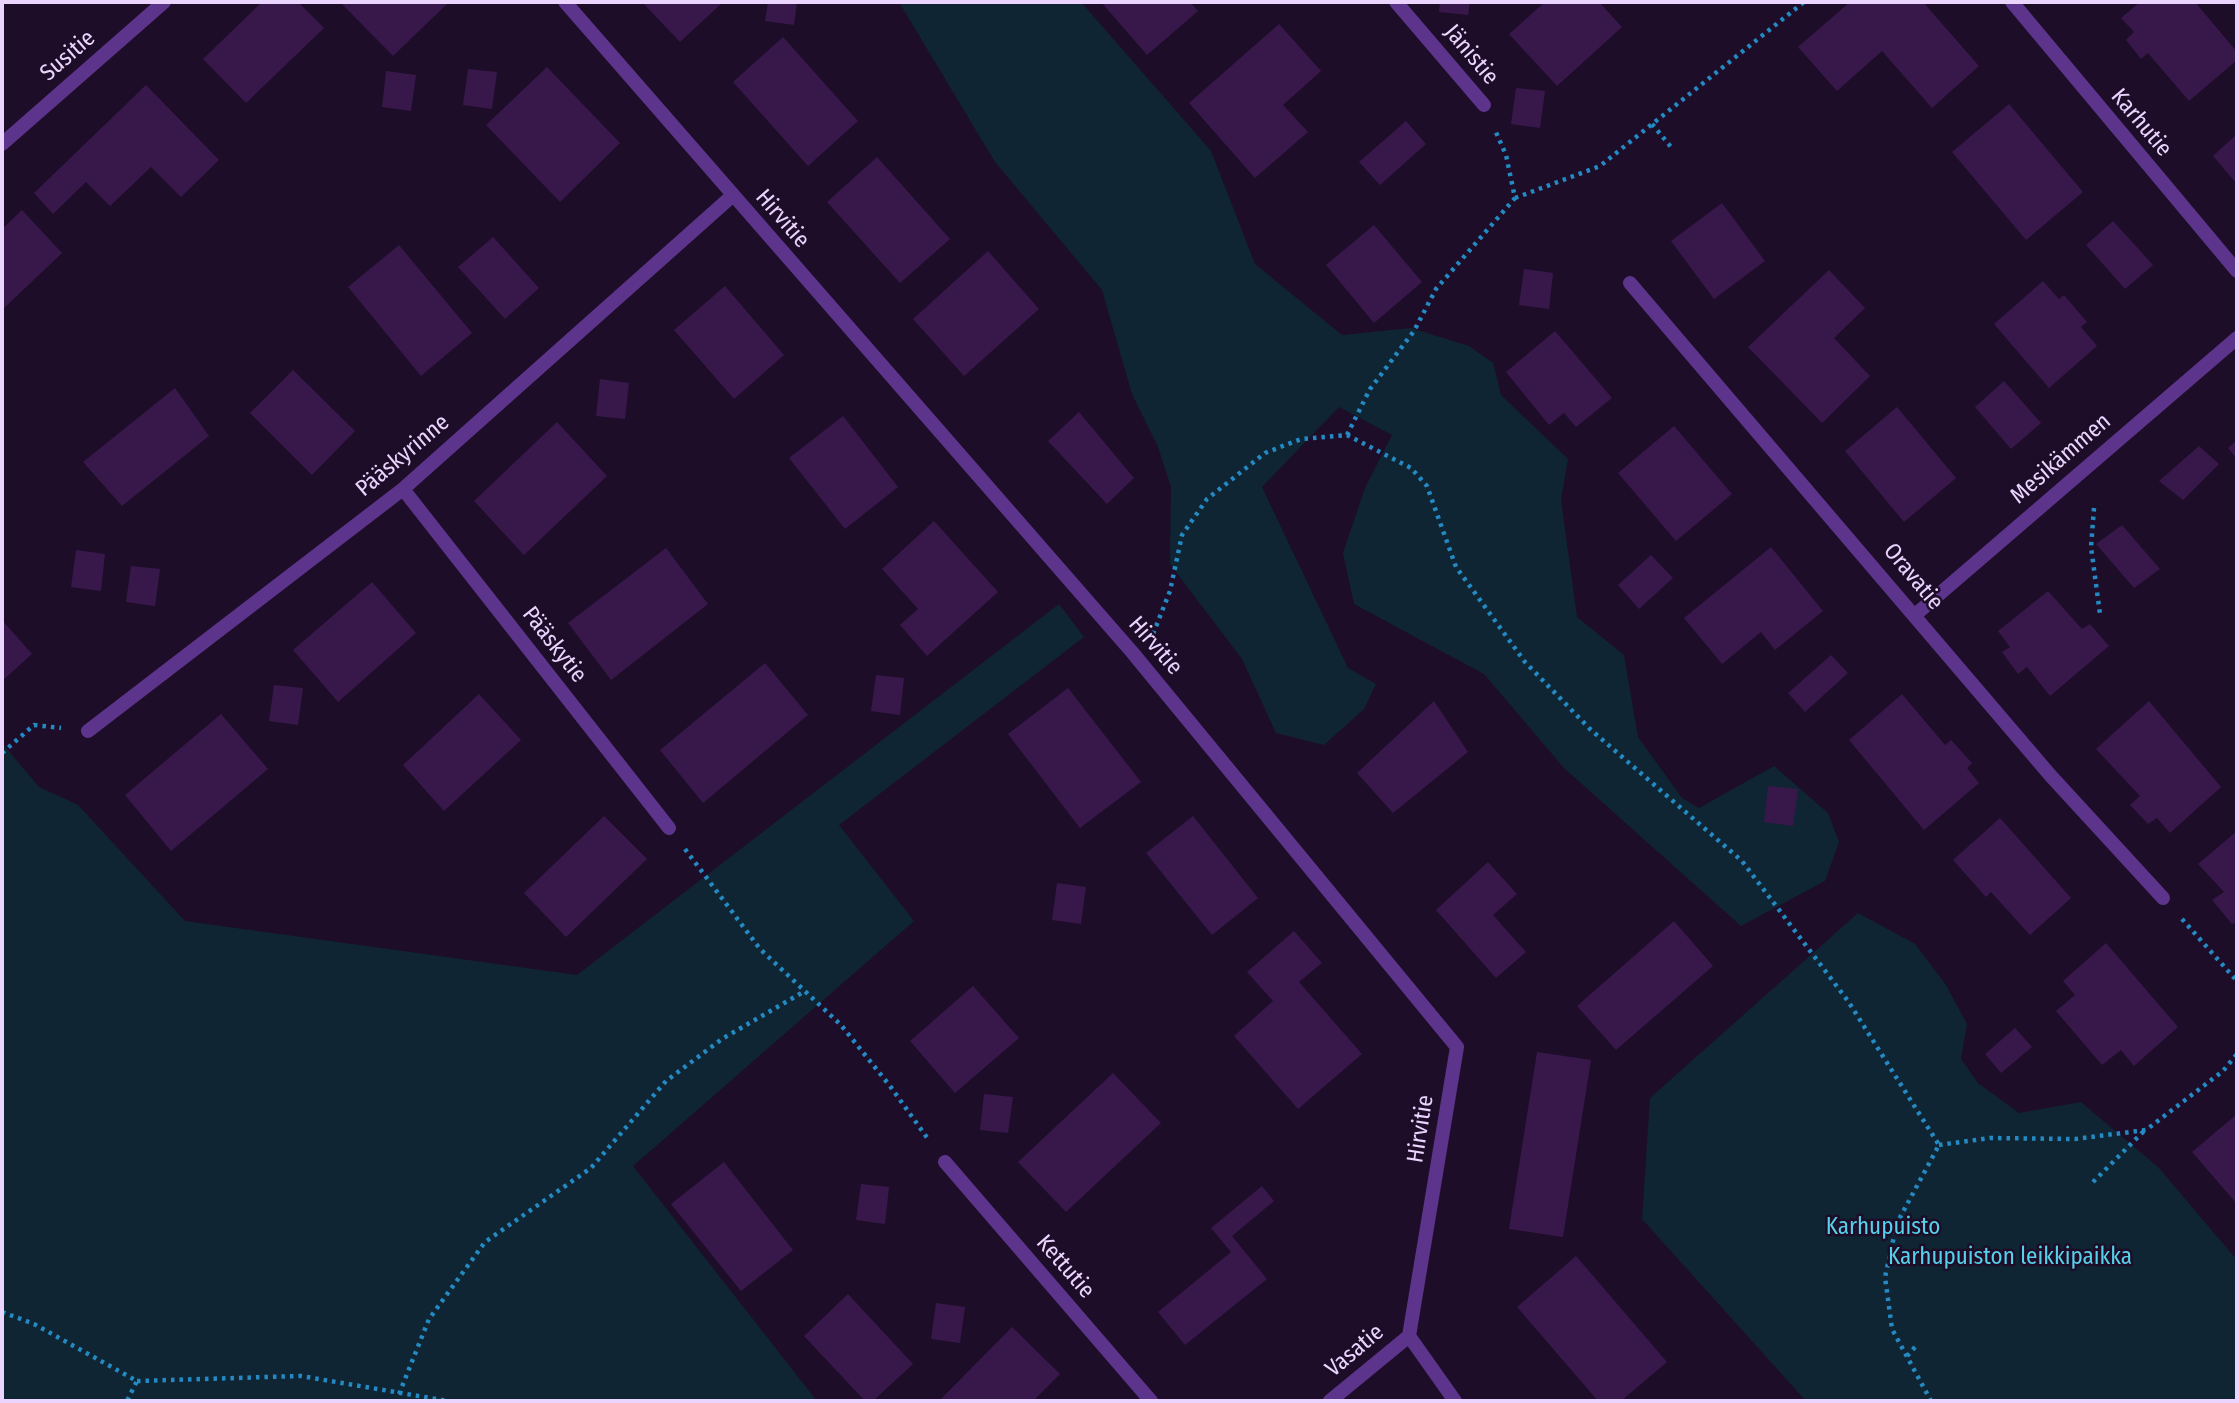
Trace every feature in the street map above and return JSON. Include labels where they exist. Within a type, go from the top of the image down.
[{"type":"street","name":"Susitie","points":[[2,144],[164,2]]},
{"type":"street","name":"Hirvitie","points":[[565,2],[1132,652],[1457,1047],[1409,1336]]},
{"type":"street","name":"Jänistie","points":[[1396,2],[1484,105]]},
{"type":"street","name":"Karhutie","points":[[2012,2],[2237,271]]},
{"type":"street","name":"Pääskyrinne","points":[[88,731],[403,489],[732,196]]},
{"type":"street","name":"Oravatie","points":[[1630,283],[2050,775],[2163,898]]},
{"type":"street","name":"Mesikämmen","points":[[1915,615],[2237,338]]},
{"type":"street","name":"Pääskytie","points":[[403,489],[669,828]]},
{"type":"street","name":"Kettutie","points":[[945,1163],[1151,1401]]},
{"type":"street","name":"Vasatie","points":[[1330,1401],[1409,1336]]},
{"type":"street","points":[[1409,1336],[1455,1401]]},
{"type":"path","points":[[1348,435],[1370,389],[1414,331],[1436,289],[1515,198],[1600,166],[1804,2]]},
{"type":"path","points":[[1484,105],[1506,155],[1515,198]]},
{"type":"path","points":[[1652,124],[1671,147]]},
{"type":"path","points":[[1132,652],[1150,640],[1170,591],[1182,536],[1208,499],[1265,453],[1301,439],[1348,435],[1411,468],[1427,486],[1456,567],[1525,662],[1590,729],[1742,860],[1848,1001],[1939,1145]]},
{"type":"path","points":[[2094,508],[2091,547],[2100,614]]},
{"type":"path","points":[[2,752],[34,725],[88,731]]},
{"type":"path","points":[[669,828],[760,948],[841,1025],[890,1086],[945,1163]]},
{"type":"path","points":[[2163,898],[2237,981]]},
{"type":"path","points":[[399,1394],[429,1319],[485,1242],[591,1168],[666,1081],[722,1039],[805,991]]},
{"type":"path","points":[[2093,1182],[2146,1130],[2224,1071],[2237,1054]]},
{"type":"path","points":[[1939,1145],[1990,1138],[2075,1139],[2146,1130]]},
{"type":"path","points":[[1931,1401],[1892,1329],[1885,1276],[1897,1223],[1939,1145]]},
{"type":"path","points":[[2,1312],[34,1324],[137,1381],[301,1376],[448,1401]]},
{"type":"path","points":[[1906,1356],[1916,1346]]},
{"type":"path","points":[[127,1401],[137,1381]]},
{"type":"green space","points":[[899,2],[1081,2],[1211,151],[1255,264],[1342,335],[1411,328],[1469,346],[1493,363],[1501,395],[1568,459],[1561,500],[1577,617],[1624,655],[1638,737],[1682,798],[1699,808],[1774,766],[1828,813],[1839,842],[1825,881],[1741,926],[1564,768],[1484,674],[1354,604],[1343,553],[1365,488],[1392,435],[1339,407],[1262,487],[1348,668],[1376,684],[1364,709],[1324,745],[1276,733],[1242,659],[1170,564],[1171,487],[1158,447],[1132,394],[1102,290],[995,162]]},
{"type":"green space","points":[[1059,604],[1084,637],[839,825],[914,921],[633,1166],[817,1401],[2,1401],[2,743],[39,787],[78,805],[185,921],[577,975]]},
{"type":"green space","name":"Karhupuisto","points":[[1858,913],[1915,944],[1946,985],[1967,1024],[1961,1059],[1978,1083],[2019,1113],[2081,1102],[2158,1167],[2237,1260],[2237,1401],[1806,1401],[1642,1219],[1650,1098]]},
{"type":"building","points":[[262,2],[298,2],[324,28],[246,103],[203,59]]},
{"type":"building","points":[[340,2],[445,2],[447,4],[393,56]]},
{"type":"building","points":[[642,2],[723,2],[680,42]]},
{"type":"building","points":[[768,2],[797,2],[794,25],[765,21]]},
{"type":"building","points":[[1101,2],[1190,2],[1198,11],[1147,55]]},
{"type":"building","points":[[1440,2],[1470,2],[1468,15],[1439,12]]},
{"type":"building","points":[[1545,2],[1599,2],[1622,27],[1557,86],[1509,34]]},
{"type":"building","points":[[1850,2],[1923,2],[1979,66],[1932,108],[1882,51],[1837,91],[1798,47]]},
{"type":"building","points":[[2140,2],[2195,2],[2237,52],[2237,60],[2189,101],[2148,53],[2141,59],[2126,40],[2134,32],[2121,18]]},
{"type":"building","points":[[1279,24],[1321,71],[1283,105],[1308,132],[1255,178],[1189,103]]},
{"type":"building","points":[[783,37],[858,121],[808,166],[733,82]]},
{"type":"building","points":[[547,67],[620,143],[560,202],[486,125]]},
{"type":"building","points":[[468,69],[497,72],[492,109],[463,105]]},
{"type":"building","points":[[386,71],[416,75],[411,111],[382,107]]},
{"type":"building","points":[[146,85],[219,160],[181,197],[151,167],[110,206],[86,182],[53,214],[34,193]]},
{"type":"building","points":[[1516,88],[1545,91],[1540,128],[1511,124]]},
{"type":"building","points":[[2009,104],[2083,192],[2026,240],[1952,152]]},
{"type":"building","points":[[1406,121],[1426,144],[1380,185],[1359,162]]},
{"type":"building","points":[[2237,134],[2237,184],[2213,156]]},
{"type":"building","points":[[877,157],[950,239],[900,283],[827,202]]},
{"type":"building","points":[[1722,203],[1765,261],[1714,299],[1671,241]]},
{"type":"building","points":[[22,210],[62,253],[2,310],[2,229]]},
{"type":"building","points":[[2113,221],[2153,265],[2125,289],[2086,245]]},
{"type":"building","points":[[1374,225],[1422,282],[1374,323],[1326,265]]},
{"type":"building","points":[[493,237],[539,288],[505,319],[458,267]]},
{"type":"building","points":[[399,245],[472,333],[421,376],[348,287]]},
{"type":"building","points":[[988,251],[1039,309],[964,376],[913,319]]},
{"type":"building","points":[[1524,269],[1553,273],[1549,309],[1519,305]]},
{"type":"building","points":[[1829,270],[1865,308],[1834,338],[1870,376],[1822,423],[1748,347]]},
{"type":"building","points":[[2043,281],[2059,299],[2064,295],[2087,322],[2081,327],[2097,346],[2049,388],[1994,324]]},
{"type":"building","points":[[725,286],[784,355],[734,399],[674,330]]},
{"type":"building","points":[[1555,331],[1612,398],[1576,427],[1564,413],[1549,425],[1506,372]]},
{"type":"building","points":[[293,370],[355,431],[312,475],[250,413]]},
{"type":"building","points":[[600,379],[629,383],[625,419],[596,416]]},
{"type":"building","points":[[2004,381],[2041,423],[2011,449],[1975,407]]},
{"type":"building","points":[[175,388],[209,436],[122,506],[83,462]]},
{"type":"building","points":[[1897,407],[1956,478],[1904,522],[1845,451]]},
{"type":"building","points":[[1079,412],[1134,478],[1107,504],[1048,441]]},
{"type":"building","points":[[843,416],[898,487],[845,529],[789,458]]},
{"type":"building","points":[[557,422],[607,476],[524,555],[474,501]]},
{"type":"building","points":[[1674,426],[1732,494],[1676,541],[1618,473]]},
{"type":"building","points":[[2237,440],[2237,459],[2228,448]]},
{"type":"building","points":[[2199,446],[2219,464],[2183,500],[2159,481]]},
{"type":"building","points":[[934,521],[998,592],[927,656],[900,625],[918,609],[882,569]]},
{"type":"building","points":[[2122,525],[2160,569],[2134,588],[2096,544]]},
{"type":"building","points":[[1771,547],[1823,611],[1775,650],[1761,632],[1722,664],[1684,618]]},
{"type":"building","points":[[666,548],[708,604],[611,680],[568,623]]},
{"type":"building","points":[[76,550],[105,554],[101,591],[71,587]]},
{"type":"building","points":[[1651,555],[1673,578],[1639,609],[1618,585]]},
{"type":"building","points":[[131,566],[160,569],[155,606],[126,602]]},
{"type":"building","points":[[372,582],[416,633],[338,702],[293,650]]},
{"type":"building","points":[[2048,591],[2082,629],[2090,624],[2109,646],[2050,696],[2027,667],[2018,674],[2002,652],[2010,647],[1998,631]]},
{"type":"building","points":[[2,620],[32,654],[2,681]]},
{"type":"building","points":[[1831,655],[1848,673],[1805,712],[1788,693]]},
{"type":"building","points":[[765,663],[808,715],[703,803],[660,750]]},
{"type":"building","points":[[876,675],[904,678],[900,715],[871,711]]},
{"type":"building","points":[[274,685],[303,688],[298,725],[269,721]]},
{"type":"building","points":[[1068,688],[1141,782],[1080,828],[1008,734]]},
{"type":"building","points":[[479,694],[521,740],[444,811],[403,765]]},
{"type":"building","points":[[1902,694],[1945,745],[1951,740],[1972,763],[1967,768],[1979,783],[1924,830],[1849,740]]},
{"type":"building","points":[[1434,701],[1468,752],[1393,813],[1357,773]]},
{"type":"building","points":[[2149,701],[2221,787],[2170,833],[2157,818],[2148,824],[2130,805],[2140,796],[2096,749]]},
{"type":"building","points":[[221,714],[268,769],[171,851],[125,795]]},
{"type":"building","points":[[1768,786],[1798,789],[1793,826],[1764,822]]},
{"type":"building","points":[[604,816],[647,859],[566,937],[524,893]]},
{"type":"building","points":[[1193,816],[1258,898],[1212,935],[1146,853]]},
{"type":"building","points":[[2000,818],[2071,898],[2030,935],[1991,892],[1986,897],[1953,860]]},
{"type":"building","points":[[2237,831],[2237,921],[2232,924],[2212,900],[2224,892],[2198,864]]},
{"type":"building","points":[[1488,862],[1517,894],[1493,915],[1526,952],[1496,978],[1436,910]]},
{"type":"building","points":[[1057,883],[1086,887],[1081,924],[1052,920]]},
{"type":"building","points":[[1674,921],[1713,966],[1616,1050],[1577,1006]]},
{"type":"building","points":[[1294,931],[1322,963],[1299,982],[1362,1054],[1298,1109],[1234,1036],[1273,1001],[1247,972]]},
{"type":"building","points":[[2106,943],[2178,1027],[2134,1066],[2121,1050],[2102,1065],[2056,1011],[2075,995],[2063,981]]},
{"type":"building","points":[[973,986],[1019,1038],[955,1093],[910,1041]]},
{"type":"building","points":[[2015,1028],[2032,1047],[2001,1073],[1985,1054]]},
{"type":"building","points":[[1537,1052],[1591,1060],[1563,1237],[1509,1229]]},
{"type":"building","points":[[1113,1073],[1161,1123],[1066,1212],[1018,1162]]},
{"type":"building","points":[[984,1094],[1013,1097],[1008,1133],[980,1130]]},
{"type":"building","points":[[2237,1114],[2237,1204],[2192,1152]]},
{"type":"building","points":[[724,1162],[793,1250],[741,1291],[671,1204]]},
{"type":"building","points":[[861,1184],[889,1187],[885,1224],[856,1220]]},
{"type":"building","points":[[1262,1186],[1274,1201],[1232,1236],[1267,1279],[1185,1345],[1158,1312],[1231,1252],[1211,1228]]},
{"type":"building","points":[[1576,1256],[1667,1362],[1621,1401],[1598,1401],[1517,1307]]},
{"type":"building","points":[[848,1294],[913,1364],[873,1401],[865,1401],[804,1336]]},
{"type":"building","points":[[936,1303],[965,1307],[960,1343],[931,1339]]},
{"type":"building","points":[[1012,1327],[1060,1374],[1033,1401],[939,1401]]},
{"type":"park label","name":"Karhupuiston leikkipaikka","points":[[2010,1258]]}]
